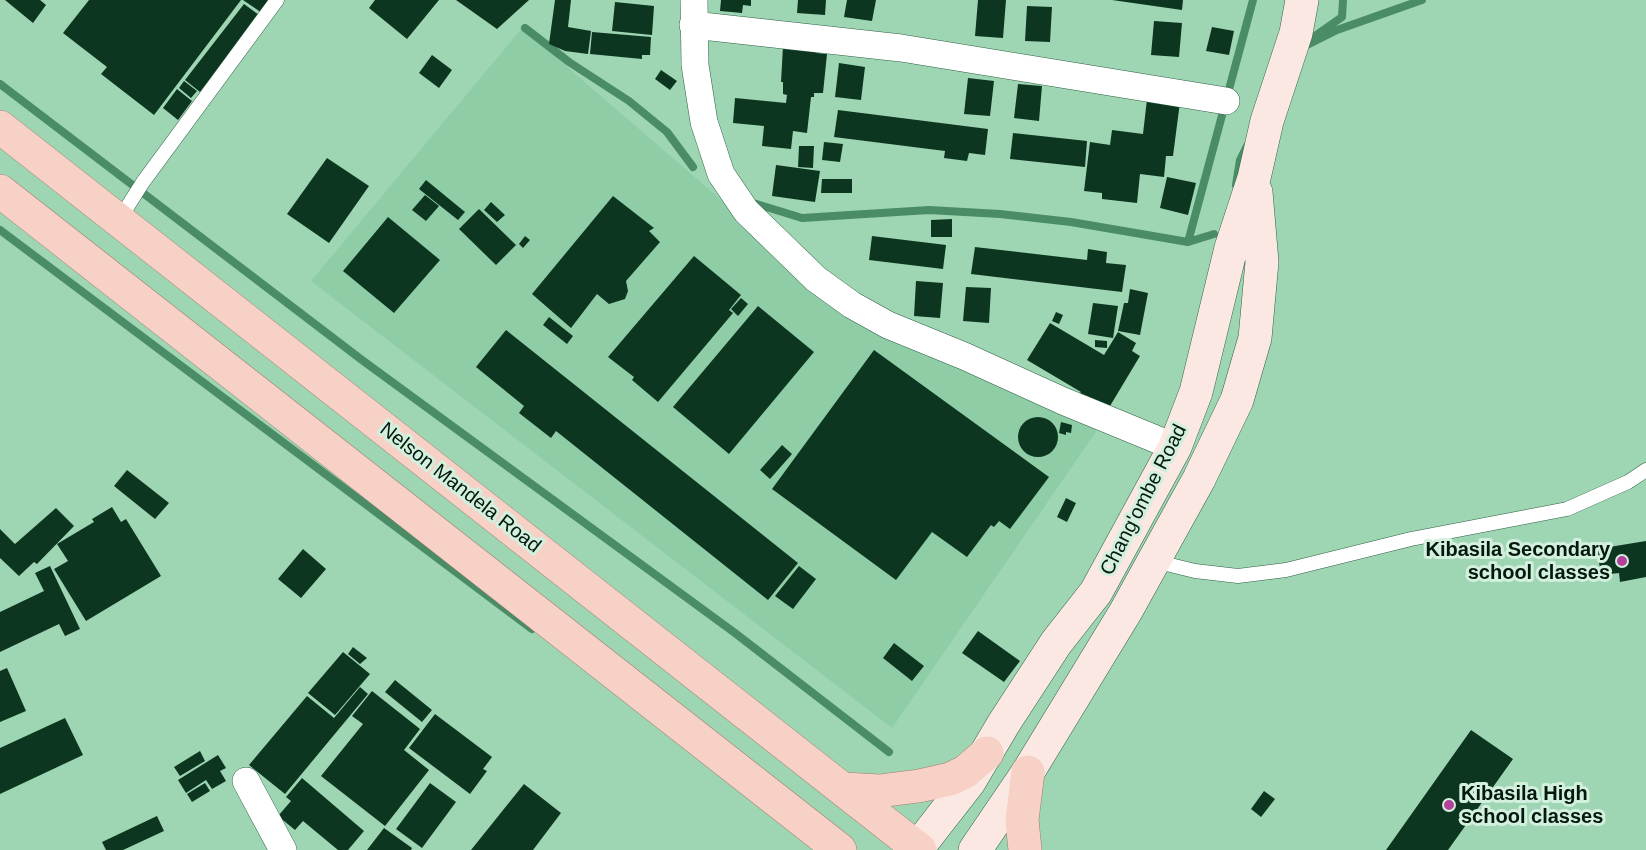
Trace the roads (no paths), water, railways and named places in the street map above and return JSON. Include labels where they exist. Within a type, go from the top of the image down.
[{"type":"main road","name":"Nelson Mandela Road","points":[[0,127],[844,789],[917,849]]},
{"type":"main road","points":[[0,191],[824,844]]},
{"type":"main road","points":[[844,789],[879,791],[950,779],[965,772],[987,753]]},
{"type":"main road","points":[[1025,850],[1022,820],[1028,772]]},
{"type":"street","name":"Chang'ombe Road","points":[[917,849],[969,782],[1056,643],[1096,592],[1175,447],[1196,392],[1232,248],[1254,178],[1267,121],[1296,33],[1302,0]]},
{"type":"street","points":[[1175,447],[888,325],[852,305],[816,279],[746,212],[721,174],[704,122],[695,64],[694,12],[1226,101]]},
{"type":"street","points":[[975,850],[1028,772],[1154,561],[1199,478],[1237,399],[1255,338],[1262,262],[1254,178]]},
{"type":"street","points":[[246,781],[283,850]]},
{"type":"lane","points":[[119,220],[143,183],[277,0]]},
{"type":"lane","points":[[1154,561],[1195,572],[1238,576],[1286,570],[1411,539],[1568,509],[1628,482],[1646,470]]},
{"type":"waterway","points":[[1188,242],[1253,0]]},
{"type":"waterway","points":[[1315,36],[1342,17],[1343,0]]},
{"type":"waterway","points":[[1301,48],[1337,30],[1422,0]]},
{"type":"waterway","points":[[525,28],[569,62],[629,101],[667,132],[693,167]]},
{"type":"waterway","points":[[0,84],[362,360],[735,633],[889,752]]},
{"type":"waterway","points":[[1236,185],[1240,160],[1247,146]]},
{"type":"waterway","points":[[750,202],[802,218],[929,210],[1000,214],[1071,222],[1188,242],[1214,234]]},
{"type":"waterway","points":[[0,230],[532,629]]},
{"type":"place","name":"Kibasila Secondary school classes","points":[[1622,561]]},
{"type":"place","name":"Kibasila High school classes","points":[[1449,805]]}]
